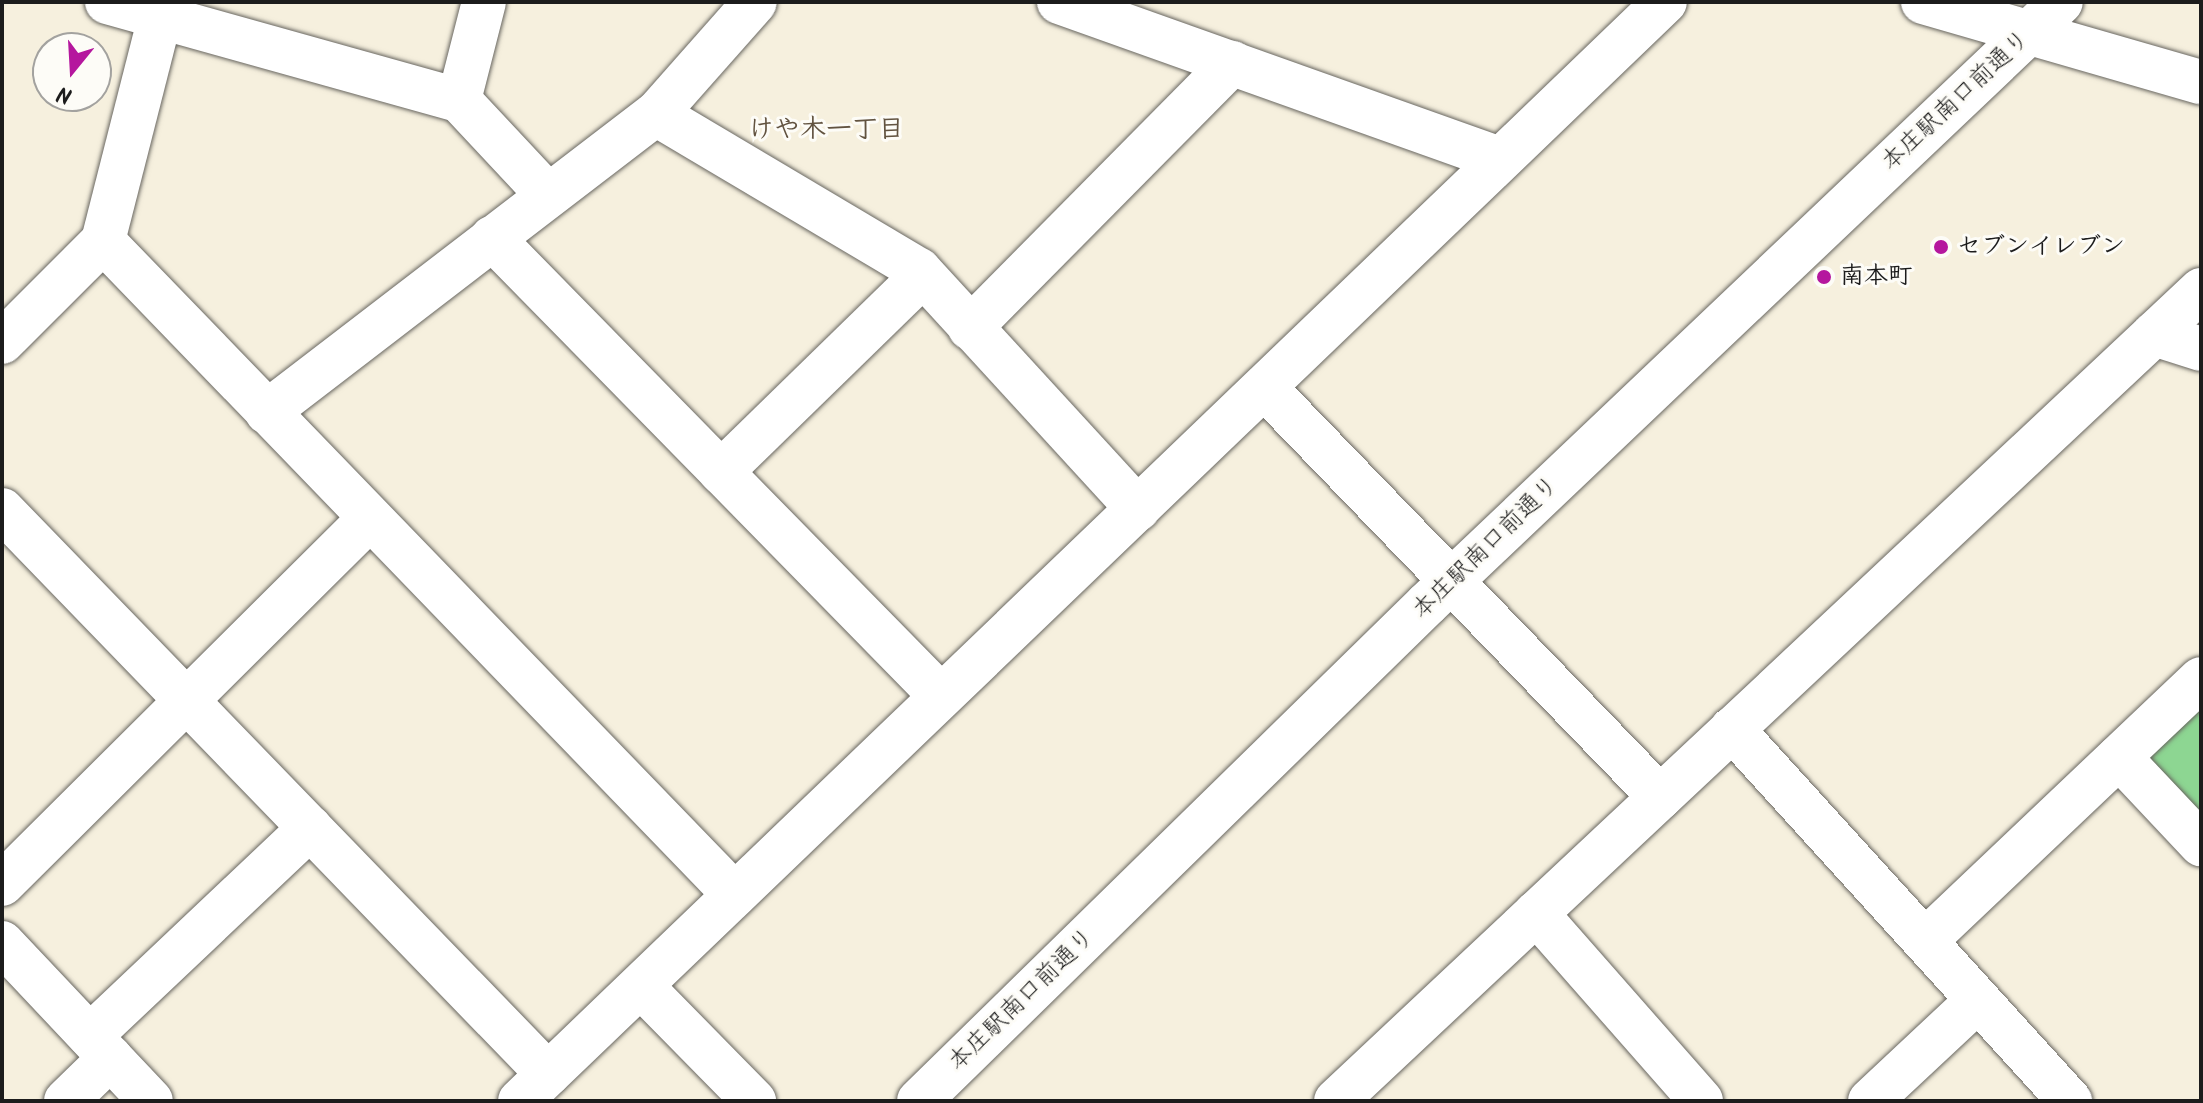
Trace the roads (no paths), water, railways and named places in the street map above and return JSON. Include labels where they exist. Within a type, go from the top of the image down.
[{"type":"street","points":[[107,2],[459,100],[548,195]]},
{"type":"street","points":[[459,100],[484,2]]},
{"type":"street","points":[[267,412],[656,114],[755,2]]},
{"type":"street","points":[[1059,2],[1498,158]]},
{"type":"street","points":[[2,510],[310,828],[534,1088],[1265,388],[1498,158],[1665,2]]},
{"type":"street","points":[[1923,2],[2201,82]]},
{"type":"street","name":"本庄駅南口前通り","points":[[919,1101],[1455,577],[2061,2]]},
{"type":"street","points":[[2,342],[103,241],[160,18]]},
{"type":"street","points":[[970,328],[1232,63]]},
{"type":"street","points":[[656,114],[922,276],[1138,509]]},
{"type":"street","points":[[492,238],[941,696]]},
{"type":"street","points":[[103,241],[735,895]]},
{"type":"street","points":[[721,472],[922,276]]},
{"type":"street","points":[[1336,1101],[2201,290]]},
{"type":"street","points":[[2154,334],[2201,349]]},
{"type":"street","points":[[1265,388],[1455,577],[1660,797]]},
{"type":"street","points":[[2,884],[370,518]]},
{"type":"street","points":[[1928,938],[2201,679]]},
{"type":"street","points":[[1732,729],[1928,938],[1978,1000],[2070,1101]]},
{"type":"street","points":[[2119,757],[2201,844]]},
{"type":"street","points":[[66,1101],[100,1047],[310,828]]},
{"type":"street","points":[[1536,913],[1701,1101]]},
{"type":"street","points":[[2,943],[151,1101]]},
{"type":"street","points":[[642,987],[754,1101]]},
{"type":"street","points":[[1870,1101],[1978,1000]]},
{"type":"place","name":"セブンイレブン","points":[[1941,247]]},
{"type":"place","name":"南本町","points":[[1824,277]]},
{"type":"district","name":"けや木一丁目","points":[[826,131]]}]
